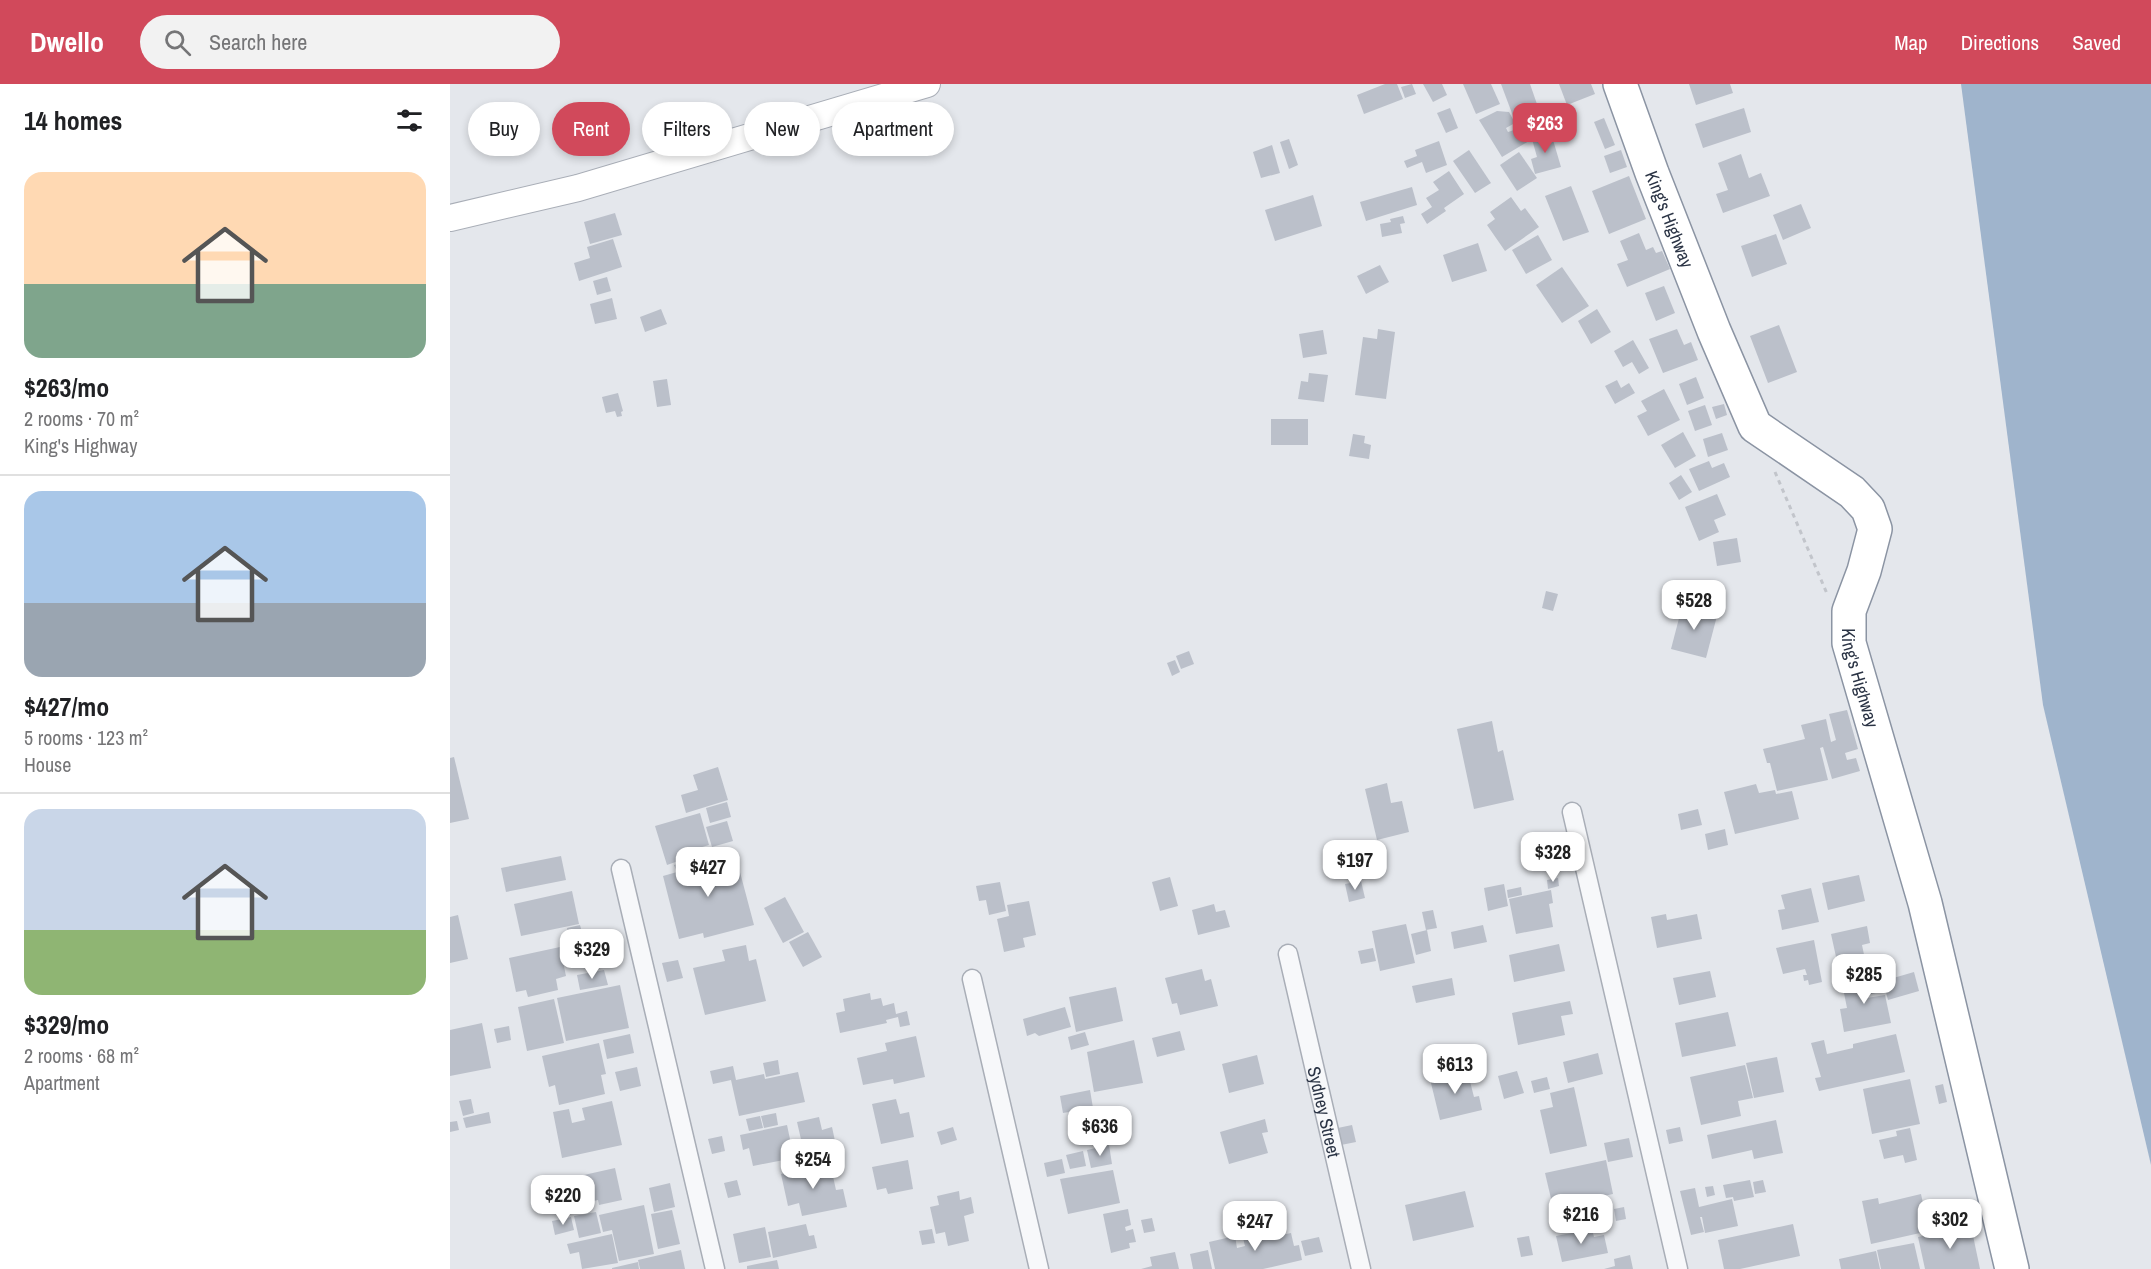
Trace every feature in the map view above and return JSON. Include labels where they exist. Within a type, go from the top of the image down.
[{"type":"highway","name":"King's Highway","points":[[1620,84],[1714,331],[1755,426],[1852,492],[1868,509],[1875,529],[1864,572],[1849,611],[1849,643],[1925,903],[2012,1269]]},
{"type":"street","points":[[450,218],[578,188],[927,84]]},
{"type":"street","points":[[1572,812],[1678,1269]]},
{"type":"street","points":[[621,869],[714,1269]]},
{"type":"street","name":"Sydney Street","points":[[1288,954],[1361,1269]]},
{"type":"street","points":[[972,979],[1040,1269]]},
{"type":"path","points":[[1791,508],[1829,598]]},
{"type":"water","points":[[1961,84],[2151,84],[2151,1165],[2043,705]]},
{"type":"building","points":[[1385,84],[1397,84],[1403,99],[1364,114],[1357,95]]},
{"type":"building","points":[[1412,84],[1416,94],[1405,98],[1401,87]]},
{"type":"building","points":[[1423,84],[1442,84],[1447,95],[1433,102]]},
{"type":"building","points":[[1463,84],[1491,84],[1500,104],[1476,114]]},
{"type":"building","points":[[1501,84],[1530,84],[1538,107],[1513,116]]},
{"type":"building","points":[[1559,84],[1591,84],[1595,94],[1567,105]]},
{"type":"building","points":[[1689,84],[1730,84],[1733,93],[1696,105]]},
{"type":"building","points":[[1450,108],[1458,128],[1446,133],[1437,113]]},
{"type":"building","points":[[1744,108],[1751,132],[1703,148],[1695,124]]},
{"type":"building","points":[[1497,111],[1509,112],[1515,123],[1506,128],[1508,132],[1526,126],[1529,141],[1502,157],[1479,120]]},
{"type":"building","points":[[1604,118],[1615,145],[1605,149],[1594,122]]},
{"type":"building","points":[[1551,133],[1561,167],[1535,174],[1531,159],[1537,157],[1532,139]]},
{"type":"building","points":[[1289,139],[1298,165],[1289,169],[1280,142]]},
{"type":"building","points":[[1439,141],[1447,165],[1426,173],[1422,162],[1407,168],[1404,161],[1417,156],[1415,150]]},
{"type":"building","points":[[1272,145],[1280,173],[1261,178],[1253,152]]},
{"type":"building","points":[[1469,150],[1491,183],[1475,193],[1453,161]]},
{"type":"building","points":[[1621,150],[1627,167],[1610,173],[1604,156]]},
{"type":"building","points":[[1519,152],[1537,178],[1517,191],[1500,165]]},
{"type":"building","points":[[1741,154],[1749,178],[1761,173],[1770,196],[1723,213],[1716,194],[1728,190],[1718,163]]},
{"type":"building","points":[[1449,171],[1464,194],[1444,208],[1446,211],[1427,224],[1421,214],[1432,207],[1426,198],[1439,190],[1433,182]]},
{"type":"building","points":[[1629,176],[1646,219],[1609,234],[1592,191]]},
{"type":"building","points":[[1571,186],[1589,232],[1563,241],[1545,196]]},
{"type":"building","points":[[1412,187],[1417,205],[1366,221],[1360,202]]},
{"type":"building","points":[[1313,195],[1322,226],[1275,241],[1265,210]]},
{"type":"building","points":[[1511,197],[1521,211],[1525,208],[1539,227],[1505,251],[1487,225],[1495,219],[1490,212]]},
{"type":"building","points":[[1801,204],[1811,228],[1783,240],[1773,215]]},
{"type":"building","points":[[615,213],[622,235],[590,244],[584,222]]},
{"type":"building","points":[[1403,216],[1405,223],[1400,224],[1402,233],[1382,237],[1380,224]]},
{"type":"building","points":[[1639,233],[1646,250],[1653,247],[1656,253],[1662,251],[1670,269],[1627,287],[1617,264],[1628,260],[1620,241]]},
{"type":"building","points":[[1776,234],[1787,264],[1752,277],[1741,246]]},
{"type":"building","points":[[1538,235],[1552,260],[1526,274],[1512,250]]},
{"type":"building","points":[[613,239],[622,267],[579,281],[574,263],[590,258],[587,247]]},
{"type":"building","points":[[1478,243],[1487,271],[1452,282],[1443,255]]},
{"type":"building","points":[[1380,265],[1389,282],[1366,294],[1357,276]]},
{"type":"building","points":[[1562,267],[1589,306],[1562,323],[1536,285]]},
{"type":"building","points":[[607,277],[611,291],[597,295],[593,281]]},
{"type":"building","points":[[1664,286],[1675,313],[1656,321],[1645,293]]},
{"type":"building","points":[[612,298],[617,319],[595,324],[590,304]]},
{"type":"building","points":[[661,309],[667,324],[645,332],[640,317]]},
{"type":"building","points":[[1597,309],[1611,332],[1591,344],[1578,321]]},
{"type":"building","points":[[1779,325],[1797,372],[1768,383],[1750,336]]},
{"type":"building","points":[[1378,329],[1395,332],[1386,399],[1355,395],[1363,337],[1377,339]]},
{"type":"building","points":[[1677,329],[1684,345],[1691,342],[1698,360],[1663,373],[1649,339]]},
{"type":"building","points":[[1323,330],[1327,354],[1303,358],[1299,334]]},
{"type":"building","points":[[1633,340],[1649,368],[1639,374],[1632,362],[1623,367],[1614,351]]},
{"type":"building","points":[[1309,373],[1328,375],[1324,402],[1298,399],[1301,381],[1308,382]]},
{"type":"building","points":[[1696,377],[1704,398],[1687,405],[1679,384]]},
{"type":"building","points":[[667,379],[671,405],[657,407],[653,381]]},
{"type":"building","points":[[1617,380],[1621,388],[1629,383],[1635,393],[1615,404],[1605,386]]},
{"type":"building","points":[[1664,389],[1680,420],[1648,436],[1637,416],[1647,411],[1641,401]]},
{"type":"building","points":[[618,393],[623,411],[622,416],[617,417],[615,411],[606,413],[602,397]]},
{"type":"building","points":[[1724,404],[1727,415],[1716,419],[1712,407]]},
{"type":"building","points":[[1705,405],[1712,425],[1695,431],[1688,411]]},
{"type":"building","points":[[1271,419],[1308,419],[1308,445],[1271,445]]},
{"type":"building","points":[[1683,432],[1696,456],[1675,468],[1661,445]]},
{"type":"building","points":[[1722,433],[1728,450],[1708,457],[1703,439]]},
{"type":"building","points":[[1353,434],[1365,436],[1364,443],[1371,445],[1369,459],[1349,456]]},
{"type":"building","points":[[1709,461],[1712,468],[1724,463],[1730,477],[1699,491],[1689,469]]},
{"type":"building","points":[[1681,475],[1692,492],[1679,500],[1669,483]]},
{"type":"building","points":[[1717,494],[1726,515],[1714,520],[1719,532],[1699,541],[1685,507]]},
{"type":"building","points":[[1737,538],[1741,562],[1717,566],[1713,542]]},
{"type":"building","points":[[1546,591],[1558,594],[1553,611],[1542,608]]},
{"type":"building","points":[[1683,603],[1718,612],[1706,658],[1671,649]]},
{"type":"building","points":[[1189,651],[1194,664],[1181,669],[1176,656]]},
{"type":"building","points":[[1175,660],[1180,672],[1172,676],[1167,663]]},
{"type":"building","points":[[1847,710],[1858,749],[1845,753],[1847,760],[1856,758],[1860,771],[1832,779],[1823,747],[1820,748],[1828,780],[1777,791],[1770,763],[1767,763],[1763,749],[1805,739],[1801,725],[1826,719],[1831,742],[1836,740],[1829,714]]},
{"type":"building","points":[[1492,721],[1498,752],[1503,750],[1514,800],[1474,809],[1457,729]]},
{"type":"building","points":[[454,757],[469,819],[450,823],[450,758]]},
{"type":"building","points":[[718,767],[728,800],[686,813],[681,795],[698,790],[693,775]]},
{"type":"building","points":[[1387,783],[1391,803],[1402,801],[1409,832],[1377,840],[1365,789]]},
{"type":"building","points":[[1756,784],[1759,793],[1775,790],[1776,794],[1792,791],[1799,819],[1735,834],[1724,792]]},
{"type":"building","points":[[727,802],[731,817],[710,823],[706,808]]},
{"type":"building","points":[[1698,809],[1702,825],[1681,830],[1678,814]]},
{"type":"building","points":[[700,813],[709,845],[679,854],[681,860],[667,865],[655,826]]},
{"type":"building","points":[[727,821],[733,841],[712,847],[706,827]]},
{"type":"building","points":[[1725,829],[1728,845],[1708,850],[1705,834]]},
{"type":"building","points":[[709,855],[711,863],[736,857],[754,925],[704,938],[703,933],[679,939],[663,876],[677,872],[674,865]]},
{"type":"building","points":[[561,856],[566,880],[506,892],[501,868]]},
{"type":"building","points":[[1859,875],[1865,901],[1828,910],[1822,883]]},
{"type":"building","points":[[1170,877],[1178,906],[1160,911],[1152,882]]},
{"type":"building","points":[[1558,878],[1559,886],[1548,889],[1547,880]]},
{"type":"building","points":[[1361,881],[1365,898],[1349,902],[1345,884]]},
{"type":"building","points":[[1000,882],[1006,911],[989,915],[986,900],[979,901],[976,886]]},
{"type":"building","points":[[1504,884],[1508,906],[1488,911],[1484,888]]},
{"type":"building","points":[[1521,887],[1522,895],[1508,898],[1507,890]]},
{"type":"building","points":[[1811,888],[1819,922],[1782,930],[1778,910],[1785,909],[1781,895]]},
{"type":"building","points":[[1551,890],[1553,903],[1549,904],[1553,927],[1516,934],[1509,899]]},
{"type":"building","points":[[572,891],[579,924],[521,936],[514,904]]},
{"type":"building","points":[[785,897],[804,932],[783,943],[764,908]]},
{"type":"building","points":[[1029,901],[1036,935],[1023,938],[1025,947],[1004,952],[997,919],[1009,916],[1007,905]]},
{"type":"building","points":[[1214,904],[1216,912],[1225,910],[1230,927],[1198,935],[1192,910]]},
{"type":"building","points":[[1433,910],[1437,928],[1426,930],[1422,912]]},
{"type":"building","points":[[1666,914],[1667,920],[1697,914],[1702,939],[1657,948],[1651,917]]},
{"type":"building","points":[[458,915],[468,959],[450,963],[450,917]]},
{"type":"building","points":[[1406,924],[1415,963],[1380,971],[1372,931]]},
{"type":"building","points":[[580,925],[583,936],[569,939],[567,928]]},
{"type":"building","points":[[1483,925],[1487,942],[1454,949],[1451,932]]},
{"type":"building","points":[[1867,926],[1870,943],[1862,945],[1867,969],[1840,975],[1831,934]]},
{"type":"building","points":[[1427,930],[1431,951],[1416,955],[1411,934]]},
{"type":"building","points":[[808,932],[822,957],[803,967],[789,942]]},
{"type":"building","points":[[1814,940],[1822,982],[1809,985],[1808,980],[1804,981],[1803,975],[1807,975],[1805,969],[1783,974],[1776,948]]},
{"type":"building","points":[[1559,944],[1565,971],[1514,982],[1509,955]]},
{"type":"building","points":[[746,945],[749,961],[756,959],[766,1001],[705,1015],[693,968],[725,961],[722,950]]},
{"type":"building","points":[[560,947],[566,976],[556,979],[558,990],[528,997],[526,990],[516,992],[509,958]]},
{"type":"building","points":[[590,948],[593,961],[577,965],[575,952]]},
{"type":"building","points":[[1373,948],[1376,961],[1361,964],[1358,951]]},
{"type":"building","points":[[678,960],[683,978],[667,982],[662,963]]},
{"type":"building","points":[[1202,969],[1205,981],[1211,979],[1218,1006],[1180,1015],[1177,1003],[1172,1004],[1165,978]]},
{"type":"building","points":[[604,970],[608,985],[580,990],[577,975]]},
{"type":"building","points":[[1710,971],[1716,997],[1679,1005],[1673,978]]},
{"type":"building","points":[[1914,972],[1919,991],[1888,1000],[1883,981]]},
{"type":"building","points":[[1878,976],[1881,992],[1860,996],[1861,999],[1885,995],[1891,1023],[1844,1032],[1840,1009],[1847,1008],[1842,983]]},
{"type":"building","points":[[1452,978],[1455,995],[1416,1003],[1412,986]]},
{"type":"building","points":[[620,985],[629,1028],[566,1041],[557,998]]},
{"type":"building","points":[[1116,987],[1123,1021],[1076,1032],[1069,997]]},
{"type":"building","points":[[870,993],[871,1000],[881,998],[883,1006],[894,1003],[896,1014],[907,1011],[910,1025],[900,1027],[898,1017],[886,1020],[887,1023],[840,1033],[836,1013],[845,1011],[843,999]]},
{"type":"building","points":[[554,999],[564,1043],[527,1051],[518,1007]]},
{"type":"building","points":[[1570,1001],[1573,1014],[1561,1016],[1565,1035],[1518,1045],[1512,1013]]},
{"type":"building","points":[[1065,1007],[1071,1027],[1039,1036],[1035,1033],[1027,1036],[1023,1019]]},
{"type":"building","points":[[1728,1012],[1736,1046],[1682,1057],[1675,1023]]},
{"type":"building","points":[[482,1023],[491,1068],[450,1076],[450,1030]]},
{"type":"building","points":[[509,1026],[511,1040],[497,1043],[494,1029]]},
{"type":"building","points":[[1180,1031],[1185,1050],[1157,1057],[1152,1038]]},
{"type":"building","points":[[1085,1032],[1089,1045],[1071,1050],[1068,1037]]},
{"type":"building","points":[[630,1034],[634,1053],[607,1059],[603,1040]]},
{"type":"building","points":[[1896,1034],[1905,1072],[1819,1091],[1815,1078],[1821,1077],[1811,1043],[1824,1040],[1827,1054],[1853,1048],[1853,1044]]},
{"type":"building","points":[[916,1036],[925,1077],[894,1084],[893,1079],[863,1085],[857,1058],[887,1051],[885,1043]]},
{"type":"building","points":[[1134,1040],[1143,1083],[1094,1092],[1087,1052]]},
{"type":"building","points":[[599,1043],[606,1074],[601,1075],[605,1094],[559,1105],[555,1085],[549,1087],[542,1056]]},
{"type":"building","points":[[1598,1053],[1603,1074],[1568,1083],[1563,1062]]},
{"type":"building","points":[[1257,1055],[1264,1084],[1229,1093],[1222,1064]]},
{"type":"building","points":[[1777,1057],[1784,1092],[1754,1098],[1746,1063]]},
{"type":"building","points":[[778,1060],[780,1074],[766,1077],[763,1063]]},
{"type":"building","points":[[1745,1065],[1753,1098],[1738,1101],[1741,1116],[1701,1125],[1690,1077]]},
{"type":"building","points":[[733,1066],[736,1080],[764,1074],[765,1079],[798,1072],[805,1102],[739,1116],[731,1080],[713,1084],[710,1071]]},
{"type":"building","points":[[637,1067],[641,1086],[620,1091],[615,1072]]},
{"type":"building","points":[[1467,1070],[1474,1097],[1479,1096],[1482,1110],[1440,1120],[1430,1079]]},
{"type":"building","points":[[1517,1071],[1524,1093],[1504,1099],[1498,1076]]},
{"type":"building","points":[[1547,1077],[1550,1089],[1534,1093],[1531,1081]]},
{"type":"building","points":[[1910,1079],[1920,1124],[1872,1134],[1863,1089]]},
{"type":"building","points":[[1943,1084],[1947,1102],[1939,1104],[1935,1086]]},
{"type":"building","points":[[1574,1087],[1587,1146],[1550,1154],[1540,1110],[1553,1107],[1550,1093]]},
{"type":"building","points":[[1090,1090],[1093,1108],[1063,1113],[1060,1096]]},
{"type":"building","points":[[471,1099],[474,1113],[463,1116],[459,1101]]},
{"type":"building","points":[[896,1099],[900,1114],[909,1112],[914,1137],[881,1144],[872,1104]]},
{"type":"building","points":[[612,1101],[622,1145],[562,1158],[553,1112],[569,1109],[572,1123],[585,1120],[582,1108]]},
{"type":"building","points":[[489,1112],[491,1123],[466,1128],[463,1118]]},
{"type":"building","points":[[776,1113],[778,1125],[764,1128],[761,1116]]},
{"type":"building","points":[[760,1116],[763,1128],[749,1131],[746,1119]]},
{"type":"building","points":[[819,1117],[822,1130],[832,1127],[835,1141],[803,1148],[797,1122]]},
{"type":"building","points":[[1265,1119],[1268,1132],[1262,1133],[1268,1153],[1229,1164],[1220,1132]]},
{"type":"building","points":[[1776,1120],[1783,1153],[1754,1159],[1752,1150],[1712,1159],[1707,1135]]},
{"type":"building","points":[[457,1121],[459,1130],[450,1132],[450,1122]]},
{"type":"building","points":[[787,1125],[794,1158],[753,1166],[749,1148],[743,1150],[740,1135]]},
{"type":"building","points":[[1352,1125],[1356,1142],[1336,1146],[1333,1129]]},
{"type":"building","points":[[953,1127],[957,1140],[941,1145],[937,1132]]},
{"type":"building","points":[[1680,1127],[1683,1141],[1669,1144],[1666,1130]]},
{"type":"building","points":[[1910,1128],[1917,1160],[1905,1163],[1903,1155],[1884,1159],[1879,1140],[1897,1136],[1896,1131]]},
{"type":"building","points":[[722,1136],[725,1151],[712,1154],[708,1139]]},
{"type":"building","points":[[1629,1138],[1633,1157],[1608,1162],[1604,1143]]},
{"type":"building","points":[[1109,1145],[1112,1164],[1091,1168],[1087,1150]]},
{"type":"building","points":[[1083,1151],[1086,1166],[1070,1169],[1066,1155]]},
{"type":"building","points":[[1062,1159],[1065,1173],[1047,1177],[1044,1163]]},
{"type":"building","points":[[908,1160],[913,1189],[888,1194],[886,1188],[877,1190],[872,1167]]},
{"type":"building","points":[[1606,1160],[1613,1194],[1553,1207],[1545,1173]]},
{"type":"building","points":[[830,1163],[836,1190],[843,1189],[847,1207],[802,1216],[799,1203],[788,1206],[781,1174]]},
{"type":"building","points":[[615,1168],[622,1200],[599,1205],[598,1200],[581,1204],[575,1177]]},
{"type":"building","points":[[1113,1170],[1120,1203],[1068,1214],[1060,1179]]},
{"type":"building","points":[[737,1180],[741,1195],[728,1198],[724,1183]]},
{"type":"building","points":[[1750,1180],[1754,1197],[1734,1201],[1733,1197],[1726,1198],[1723,1185]]},
{"type":"building","points":[[1763,1180],[1766,1192],[1755,1194],[1753,1182]]},
{"type":"building","points":[[573,1182],[576,1199],[563,1202],[559,1185]]},
{"type":"building","points":[[670,1183],[675,1207],[654,1212],[649,1188]]},
{"type":"building","points":[[1713,1186],[1715,1195],[1707,1197],[1705,1187]]},
{"type":"building","points":[[1695,1188],[1699,1207],[1732,1199],[1738,1226],[1705,1233],[1702,1217],[1700,1217],[1704,1232],[1691,1235],[1680,1191]]},
{"type":"building","points":[[959,1191],[960,1200],[971,1197],[974,1213],[964,1216],[969,1241],[948,1246],[945,1232],[936,1234],[930,1207],[939,1205],[937,1196]]},
{"type":"building","points":[[1465,1191],[1474,1227],[1413,1241],[1405,1205]]},
{"type":"building","points":[[1921,1194],[1929,1231],[1871,1244],[1862,1201],[1878,1198],[1879,1204]]},
{"type":"building","points":[[644,1205],[654,1254],[619,1261],[612,1230],[603,1232],[599,1215]]},
{"type":"building","points":[[1624,1207],[1626,1219],[1616,1221],[1614,1209]]},
{"type":"building","points":[[1128,1209],[1131,1225],[1125,1227],[1126,1231],[1133,1229],[1136,1242],[1129,1243],[1130,1248],[1111,1253],[1103,1214]]},
{"type":"building","points":[[672,1210],[680,1244],[658,1249],[651,1214]]},
{"type":"building","points":[[596,1212],[601,1233],[579,1238],[574,1216]]},
{"type":"building","points":[[571,1217],[574,1230],[555,1235],[552,1221]]},
{"type":"building","points":[[1152,1218],[1155,1231],[1144,1233],[1141,1220]]},
{"type":"building","points":[[806,1224],[809,1236],[814,1235],[817,1248],[773,1258],[768,1232]]},
{"type":"building","points":[[1793,1224],[1800,1256],[1740,1269],[1724,1269],[1718,1240]]},
{"type":"building","points":[[1971,1226],[1980,1269],[1925,1269],[1918,1237]]},
{"type":"building","points":[[765,1227],[771,1257],[739,1263],[733,1234]]},
{"type":"building","points":[[932,1229],[935,1243],[922,1245],[919,1231]]},
{"type":"building","points":[[1592,1229],[1594,1237],[1604,1235],[1608,1253],[1562,1262],[1556,1236]]},
{"type":"building","points":[[1265,1230],[1267,1238],[1291,1233],[1294,1246],[1299,1245],[1302,1260],[1263,1269],[1215,1269],[1209,1242],[1235,1236],[1237,1248],[1245,1246],[1242,1234]]},
{"type":"building","points":[[612,1234],[618,1263],[582,1269],[579,1252],[570,1254],[567,1244]]},
{"type":"building","points":[[1529,1236],[1533,1255],[1521,1257],[1517,1238]]},
{"type":"building","points":[[1319,1237],[1323,1252],[1305,1256],[1301,1241]]},
{"type":"building","points":[[1914,1243],[1920,1269],[1881,1269],[1877,1250]]},
{"type":"building","points":[[681,1250],[685,1269],[640,1269],[638,1260]]},
{"type":"building","points":[[1208,1250],[1212,1269],[1193,1269],[1190,1254]]},
{"type":"building","points":[[1876,1251],[1880,1269],[1841,1269],[1839,1259]]},
{"type":"building","points":[[1175,1252],[1179,1269],[1141,1269],[1152,1266],[1150,1257]]},
{"type":"building","points":[[1630,1255],[1633,1269],[1604,1269],[1615,1266],[1614,1259]]},
{"type":"building","points":[[777,1260],[779,1269],[747,1269],[747,1266]]},
{"type":"building","points":[[638,1262],[639,1269],[612,1269],[612,1268]]}]
